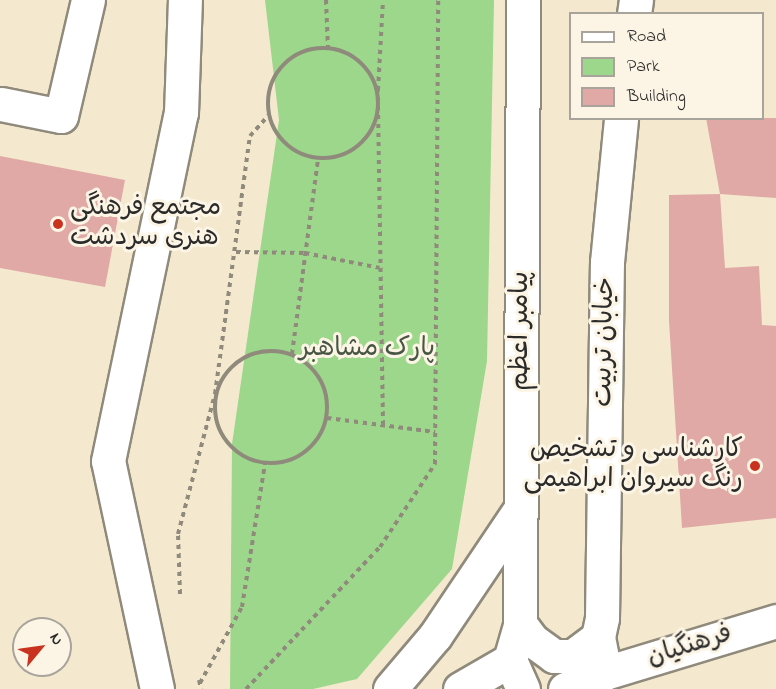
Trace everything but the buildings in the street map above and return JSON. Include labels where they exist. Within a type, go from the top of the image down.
[{"type":"main road","points":[[1,104],[61,116],[88,0]]},
{"type":"main road","points":[[157,689],[108,461],[181,114],[185,0]]},
{"type":"main road","name":"پیامبر اعظم","points":[[510,660],[520,624],[523,0]]},
{"type":"main road","name":"خیابان تربیت","points":[[605,673],[598,637],[602,606],[607,262],[621,120]]},
{"type":"main road","points":[[390,689],[435,636],[521,508]]},
{"type":"main road","name":"فرهنگیان","points":[[565,689],[605,673],[776,621]]},
{"type":"main road","points":[[520,624],[532,640],[554,656],[573,656],[598,637]]},
{"type":"main road","points":[[460,689],[510,660],[524,689]]},
{"type":"path","points":[[326,0],[328,47]]},
{"type":"path","points":[[383,0],[378,90],[377,118],[367,138],[338,157],[318,159],[286,145],[269,115],[268,95],[280,67],[309,50],[328,47],[360,61],[378,90],[383,425]]},
{"type":"path","points":[[246,689],[380,547],[435,464],[438,0]]},
{"type":"path","points":[[180,601],[178,534],[215,394],[224,375],[245,357],[273,351],[292,354],[309,365],[321,380],[327,399],[327,418],[312,447],[282,463],[265,464],[246,458],[231,448],[214,413],[215,394],[250,136],[269,115]]},
{"type":"path","points":[[292,354],[318,159]]},
{"type":"path","points":[[236,252],[305,253],[380,268]]},
{"type":"path","points":[[327,418],[435,432]]},
{"type":"path","points":[[200,683],[242,607],[265,464]]},
{"type":"path","points":[[197,673],[201,689]]},
{"type":"green space","name":"پارک مشاهبر","points":[[265,0],[494,0],[487,361],[452,569],[357,679],[313,689],[230,689],[232,444],[279,120]]},
{"type":"place","name":"مجتمع فرهنگی هنری سردشت","points":[[58,224]]},
{"type":"place","name":"کارشناسی و تشخیص رنگ سیروان ابراهیمی","points":[[755,466]]}]
